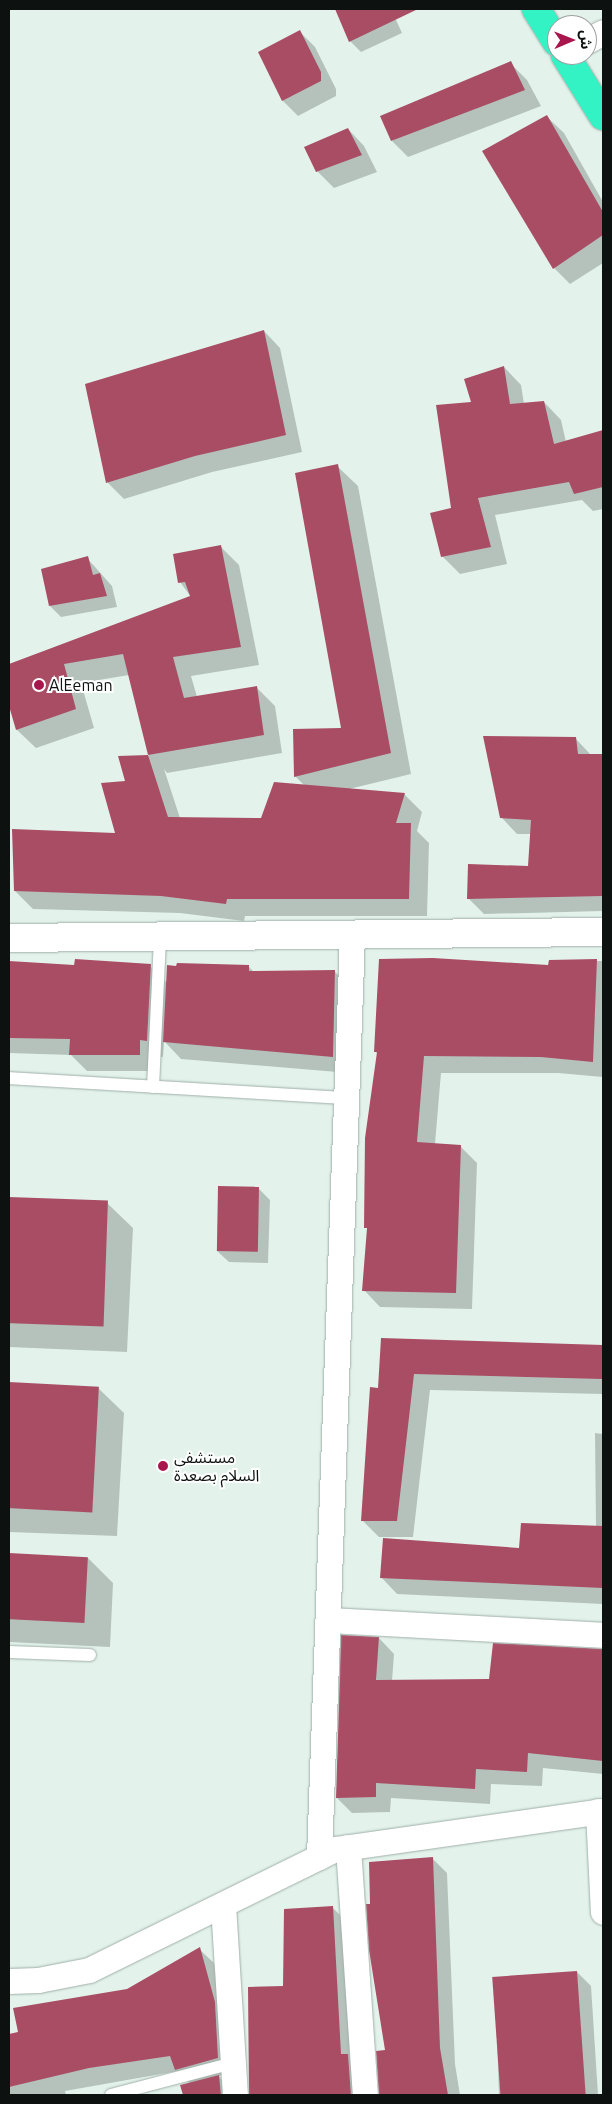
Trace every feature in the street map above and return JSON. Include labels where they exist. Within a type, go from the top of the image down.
[{"type":"highway","points":[[536,9],[547,26]]},
{"type":"highway","points":[[571,65],[603,116]]},
{"type":"street","points":[[9,938],[603,932]]},
{"type":"street","points":[[319,1857],[352,935]]},
{"type":"street","points":[[328,1620],[603,1635]]},
{"type":"street","points":[[9,1981],[38,1980],[89,1970],[335,1849],[600,1811],[603,1912]]},
{"type":"street","points":[[348,1847],[365,2095]]},
{"type":"street","points":[[224,1905],[235,2095]]},
{"type":"lane","points":[[153,1087],[160,936]]},
{"type":"lane","points":[[9,1078],[346,1098]]},
{"type":"lane","points":[[9,1652],[90,1655]]},
{"type":"lane","points":[[110,2095],[233,2063]]},
{"type":"building","points":[[335,9],[418,9],[349,42]]},
{"type":"building","points":[[300,30],[321,72],[321,81],[282,101],[258,52]]},
{"type":"building","points":[[511,61],[525,90],[391,141],[380,116]]},
{"type":"building","points":[[547,115],[603,212],[603,235],[553,269],[482,151]]},
{"type":"building","points":[[348,128],[362,155],[316,172],[304,147]]},
{"type":"building","points":[[264,330],[286,435],[195,456],[106,483],[85,384]]},
{"type":"building","points":[[504,366],[510,404],[544,401],[554,444],[603,430],[603,487],[574,494],[569,482],[478,498],[491,547],[441,557],[430,513],[451,508],[436,405],[471,402],[464,379]]},
{"type":"building","points":[[338,464],[391,753],[294,777],[293,729],[341,728],[295,473]]},
{"type":"building","points":[[221,545],[241,647],[173,657],[184,698],[257,686],[264,735],[148,755],[123,654],[64,664],[76,709],[16,730],[9,706],[9,664],[190,596],[185,582],[178,583],[173,554]]},
{"type":"building","points":[[88,556],[93,575],[100,573],[107,596],[49,606],[41,569]]},
{"type":"building","points":[[483,736],[576,737],[578,754],[603,754],[603,896],[467,899],[468,864],[528,866],[531,820],[500,818]]},
{"type":"building","points":[[148,755],[168,817],[261,818],[274,782],[405,793],[396,823],[411,823],[409,899],[227,899],[226,904],[161,896],[14,891],[12,829],[115,833],[101,783],[125,781],[118,756]]},
{"type":"building","points":[[433,958],[548,965],[549,960],[597,959],[593,1062],[541,1057],[424,1056],[417,1142],[461,1145],[456,1293],[362,1291],[367,1228],[364,1228],[365,1138],[377,1052],[374,1052],[379,959]]},
{"type":"building","points":[[75,959],[151,964],[147,1041],[140,1040],[140,1055],[69,1055],[70,1039],[9,1038],[9,961],[74,965]]},
{"type":"building","points":[[177,963],[249,965],[249,971],[335,970],[333,1057],[163,1042],[167,965],[176,966]]},
{"type":"building","points":[[218,1186],[259,1187],[258,1252],[217,1251]]},
{"type":"building","points":[[9,1197],[108,1200],[104,1326],[9,1323]]},
{"type":"building","points":[[381,1338],[603,1345],[602,1379],[414,1374],[397,1521],[361,1521],[370,1387],[378,1388]]},
{"type":"building","points":[[9,1382],[99,1387],[92,1513],[9,1508]]},
{"type":"building","points":[[521,1523],[603,1526],[603,1588],[380,1578],[383,1538],[519,1548]]},
{"type":"building","points":[[9,1553],[88,1557],[84,1623],[9,1619]]},
{"type":"building","points":[[341,1635],[379,1637],[376,1680],[489,1679],[493,1643],[603,1649],[603,1761],[528,1753],[527,1772],[476,1769],[475,1789],[376,1783],[376,1797],[336,1798]]},
{"type":"building","points":[[433,1857],[440,2048],[448,2095],[379,2095],[376,2051],[385,2050],[369,1950],[366,1904],[370,1904],[369,1862]]},
{"type":"building","points":[[333,1906],[341,2054],[348,2054],[351,2095],[249,2095],[248,1987],[283,1986],[284,1909]]},
{"type":"building","points":[[200,1947],[215,2002],[218,2058],[175,2070],[170,2056],[89,2068],[9,2087],[9,2034],[18,2032],[13,2008],[127,1989]]},
{"type":"building","points":[[577,1971],[586,2095],[500,2095],[492,1977]]},
{"type":"building","points":[[219,2075],[221,2095],[183,2095],[180,2085]]},
{"type":"place","name":"AlEeman","points":[[39,685]]},
{"type":"place","name":"مستشفى السلام بصعدة","points":[[163,1466]]}]
